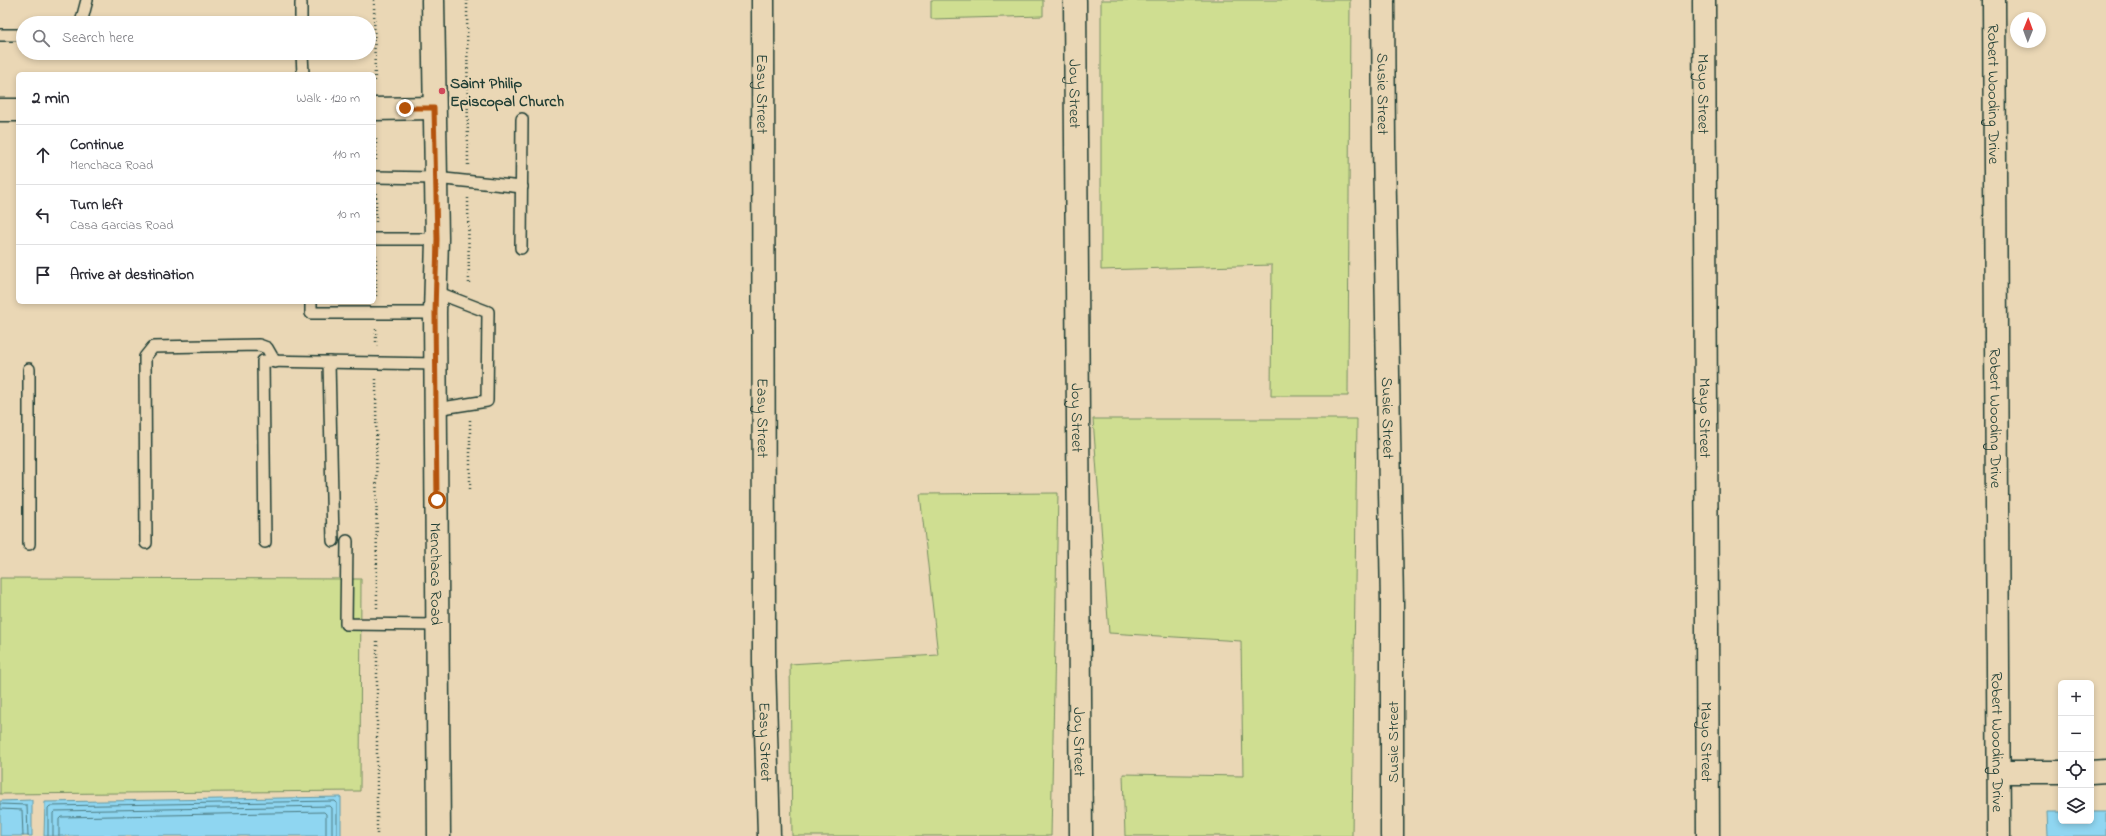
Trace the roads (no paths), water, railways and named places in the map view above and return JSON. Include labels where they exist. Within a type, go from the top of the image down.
[{"type":"street","name":"Menchaca Road","points":[[433,0],[437,239],[435,313],[439,836]]},
{"type":"street","name":"Easy Street","points":[[763,0],[764,654],[770,836]]},
{"type":"street","name":"Joy Street","points":[[1075,0],[1082,836]]},
{"type":"street","name":"Susie Street","points":[[1383,0],[1384,153],[1392,604],[1392,836]]},
{"type":"street","name":"Mayo Street","points":[[1704,0],[1708,836]]},
{"type":"street","name":"Robert Wooding Drive","points":[[1994,0],[2000,772],[1999,836]]},
{"type":"street","points":[[376,109],[434,108]]},
{"type":"street","points":[[0,110],[16,110]]},
{"type":"street","points":[[2094,772],[2106,771]]},
{"type":"street","points":[[2000,772],[2058,772]]},
{"type":"lane","points":[[83,16],[87,0]]},
{"type":"lane","points":[[301,3],[301,16]]},
{"type":"lane","points":[[0,35],[16,35]]},
{"type":"lane","points":[[302,60],[303,72]]},
{"type":"lane","points":[[520,248],[522,119]]},
{"type":"lane","points":[[376,177],[435,178],[522,187]]},
{"type":"lane","points":[[376,239],[437,239]]},
{"type":"lane","points":[[436,292],[488,312],[487,401],[436,409]]},
{"type":"lane","points":[[311,304],[311,313],[435,313]]},
{"type":"lane","points":[[146,543],[145,357],[154,347],[260,345],[267,348],[275,362]]},
{"type":"lane","points":[[265,542],[263,361],[436,364]]},
{"type":"lane","points":[[329,362],[333,541]]},
{"type":"lane","points":[[29,369],[29,544]]},
{"type":"lane","points":[[347,541],[346,624],[438,626]]},
{"type":"water","points":[[341,797],[341,836],[44,836],[45,802]]},
{"type":"water","points":[[32,800],[32,836],[0,836],[0,801]]},
{"type":"water","points":[[2047,812],[2058,812],[2058,824],[2094,824],[2094,812],[2106,812],[2106,836],[2048,836]]},
{"type":"place","name":"Saint Philip Episcopal Church","points":[[442,91]]}]
